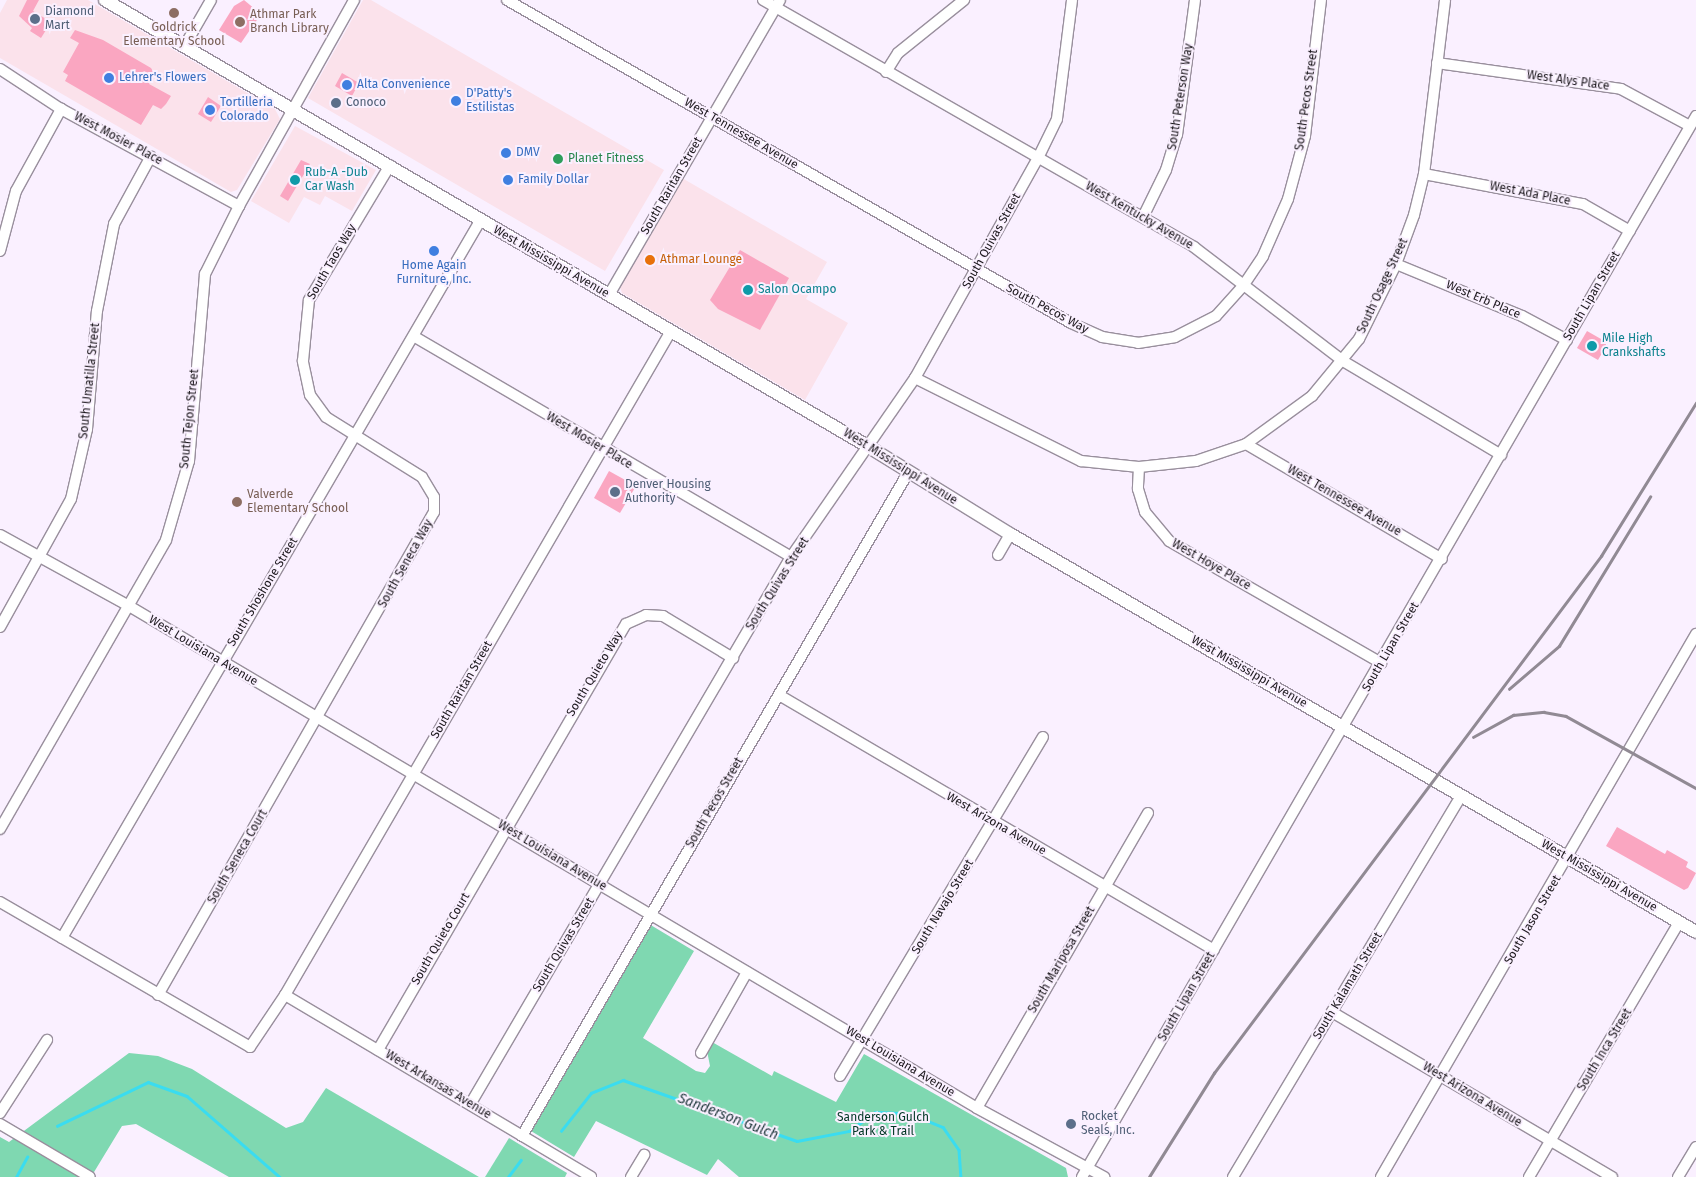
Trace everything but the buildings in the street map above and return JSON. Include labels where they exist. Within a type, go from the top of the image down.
[{"type":"main road","name":"West Mississippi Avenue","points":[[105,0],[870,447],[1010,534],[1346,727],[1696,932]]},
{"type":"street","points":[[184,47],[211,0]]},
{"type":"street","name":"South Tejon Street","points":[[0,829],[166,540],[189,461],[206,274],[239,206],[354,0]]},
{"type":"street","name":"West Tennessee Avenue","points":[[507,0],[975,270]]},
{"type":"street","name":"West Kentucky Avenue","points":[[763,0],[778,3],[886,72],[1194,247],[1343,361],[1501,455]]},
{"type":"street","points":[[886,72],[898,53],[964,0]]},
{"type":"street","name":"South Quivas Street","points":[[471,1103],[791,557],[870,447],[915,378],[1038,158],[1056,120],[1072,0]]},
{"type":"street","name":"South Peterson Way","points":[[1143,217],[1166,170],[1177,135],[1195,0]]},
{"type":"street","name":"South Pecos Street","points":[[1151,342],[1175,337],[1205,323],[1243,286],[1280,220],[1305,136],[1320,0]]},
{"type":"street","name":"South Osage Street","points":[[1139,467],[1196,461],[1246,444],[1300,406],[1343,361],[1373,314],[1396,264],[1424,174],[1445,0]]},
{"type":"street","name":"South Raritan Street","points":[[609,295],[778,3]]},
{"type":"street","name":"West Alys Place","points":[[1436,63],[1621,89],[1690,126]]},
{"type":"street","name":"West Mosier Place","points":[[0,69],[61,109],[151,156],[239,206]]},
{"type":"street","points":[[0,251],[16,191],[61,109]]},
{"type":"street","name":"South Lipan Street","points":[[1085,1173],[1346,727],[1696,116]]},
{"type":"street","name":"South Umatilla Street","points":[[0,627],[41,558],[71,499],[87,429],[97,311],[114,224],[151,156]]},
{"type":"street","name":"South Taos Way","points":[[354,436],[326,417],[307,386],[302,362],[305,314],[314,288],[390,165]]},
{"type":"street","name":"West Ada Place","points":[[1424,174],[1583,204],[1630,231]]},
{"type":"street","name":"South Shoshone Street","points":[[62,938],[354,436],[415,336],[480,220]]},
{"type":"street","name":"West Erb Place","points":[[1396,264],[1522,316],[1567,340]]},
{"type":"street","name":"South Pecos Way","points":[[975,270],[1089,332],[1115,340],[1151,342]]},
{"type":"street","name":"South Raritan Street","points":[[158,995],[250,1047],[285,995],[671,331]]},
{"type":"street","name":"West Mosier Place","points":[[415,336],[602,449],[791,557]]},
{"type":"street","points":[[915,378],[1081,461],[1139,467]]},
{"type":"street","name":"South Seneca Way","points":[[318,719],[434,512],[434,497],[422,477],[354,436]]},
{"type":"street","name":"West Tennessee Avenue","points":[[1246,444],[1442,559]]},
{"type":"street","name":"West Hoye Place","points":[[1139,467],[1138,489],[1145,512],[1169,541],[1382,663]]},
{"type":"street","name":"South Pecos Street","points":[[522,1136],[909,471]]},
{"type":"street","points":[[998,555],[1010,534]]},
{"type":"street","name":"West Louisiana Avenue","points":[[0,535],[129,606],[221,663],[414,774],[1085,1173],[1104,1177]]},
{"type":"street","name":"South Quieto Way","points":[[504,828],[626,624],[646,615],[663,616],[733,658]]},
{"type":"street","name":"South Jason Street","points":[[1381,1177],[1569,858],[1696,634]]},
{"type":"street","name":"West Arizona Avenue","points":[[779,695],[1214,950]]},
{"type":"street","name":"South Seneca Court","points":[[158,995],[318,719]]},
{"type":"street","name":"South Navajo Street","points":[[840,1076],[864,1041],[1043,736]]},
{"type":"street","name":"South Kalamath Street","points":[[1233,1177],[1462,795]]},
{"type":"street","name":"South Mariposa Street","points":[[977,1108],[1148,813]]},
{"type":"street","name":"South Quieto Court","points":[[378,1050],[504,828]]},
{"type":"street","points":[[0,902],[158,995]]},
{"type":"street","name":"South Inca Street","points":[[1529,1177],[1679,922]]},
{"type":"street","points":[[701,1053],[747,972]]},
{"type":"street","name":"West Arkansas Avenue","points":[[285,995],[471,1103],[591,1177]]},
{"type":"street","name":"West Arizona Avenue","points":[[1332,1012],[1612,1177]]},
{"type":"street","points":[[0,1113],[47,1040]]},
{"type":"street","points":[[0,1124],[90,1177]]},
{"type":"street","points":[[1678,1177],[1696,1147]]},
{"type":"street","points":[[631,1177],[644,1155]]},
{"type":"shaded area","points":[[7,0],[88,0],[275,109],[280,119],[237,190],[231,192],[0,58],[0,13]]},
{"type":"shaded area","points":[[363,0],[371,0],[664,170],[605,271],[308,98]]},
{"type":"shaded area","points":[[295,126],[376,170],[352,211],[325,196],[320,205],[304,197],[289,223],[251,201]]},
{"type":"shaded area","points":[[682,178],[827,262],[806,299],[848,323],[805,400],[622,293],[620,287]]},
{"type":"green space","name":"Sanderson Gulch Park & Trail","points":[[649,924],[694,951],[643,1038],[696,1071],[705,1073],[710,1066],[707,1051],[712,1042],[772,1076],[774,1071],[836,1102],[864,1054],[1066,1168],[1068,1177],[739,1177],[718,1159],[707,1175],[596,1121],[574,1157],[531,1131]]},
{"type":"green space","points":[[129,1053],[158,1056],[192,1069],[286,1128],[303,1122],[326,1088],[479,1177],[229,1177],[136,1124],[122,1126],[91,1177],[0,1177],[0,1137],[9,1142]]},
{"type":"green space","points":[[509,1138],[567,1173],[565,1177],[485,1177]]},
{"type":"waterway","name":"Sanderson Gulch","points":[[561,1131],[591,1093],[623,1080],[797,1141],[849,1131],[875,1112],[908,1113],[943,1127],[959,1150],[961,1177]]},
{"type":"waterway","name":"Sanderson Gulch","points":[[57,1126],[148,1082],[187,1096],[280,1177]]},
{"type":"waterway","name":"Sanderson Gulch","points":[[16,1177],[27,1157]]},
{"type":"waterway","name":"Sanderson Gulch","points":[[508,1177],[521,1160]]},
{"type":"railway","points":[[1149,1177],[1214,1073],[1601,556],[1696,403]]},
{"type":"railway","points":[[1509,689],[1559,646],[1650,497]]},
{"type":"railway","points":[[1473,737],[1513,715],[1544,712],[1566,716],[1696,788]]},
{"type":"place","name":"Goldrick Elementary School","points":[[174,13]]},
{"type":"place","name":"Diamond Mart","points":[[35,19]]},
{"type":"place","name":"Athmar Park Branch Library","points":[[240,22]]},
{"type":"place","name":"Lehrer's Flowers","points":[[109,78]]},
{"type":"place","name":"Alta Convenience","points":[[347,85]]},
{"type":"place","name":"D'Patty's Estilistas","points":[[456,101]]},
{"type":"place","name":"Conoco","points":[[336,103]]},
{"type":"place","name":"Tortilleria Colorado","points":[[210,110]]},
{"type":"place","name":"DMV","points":[[506,153]]},
{"type":"place","name":"Planet Fitness","points":[[558,159]]},
{"type":"place","name":"Rub-A -Dub Car Wash","points":[[295,180]]},
{"type":"place","name":"Family Dollar","points":[[508,180]]},
{"type":"place","name":"Home Again Furniture, Inc.","points":[[434,251]]},
{"type":"place","name":"Athmar Lounge","points":[[650,260]]},
{"type":"place","name":"Salon Ocampo","points":[[748,290]]},
{"type":"place","name":"Mile High Crankshafts","points":[[1592,346]]},
{"type":"place","name":"Denver Housing Authority","points":[[615,492]]},
{"type":"place","name":"Valverde Elementary School","points":[[237,502]]},
{"type":"place","name":"Rocket Seals, Inc.","points":[[1071,1124]]}]
